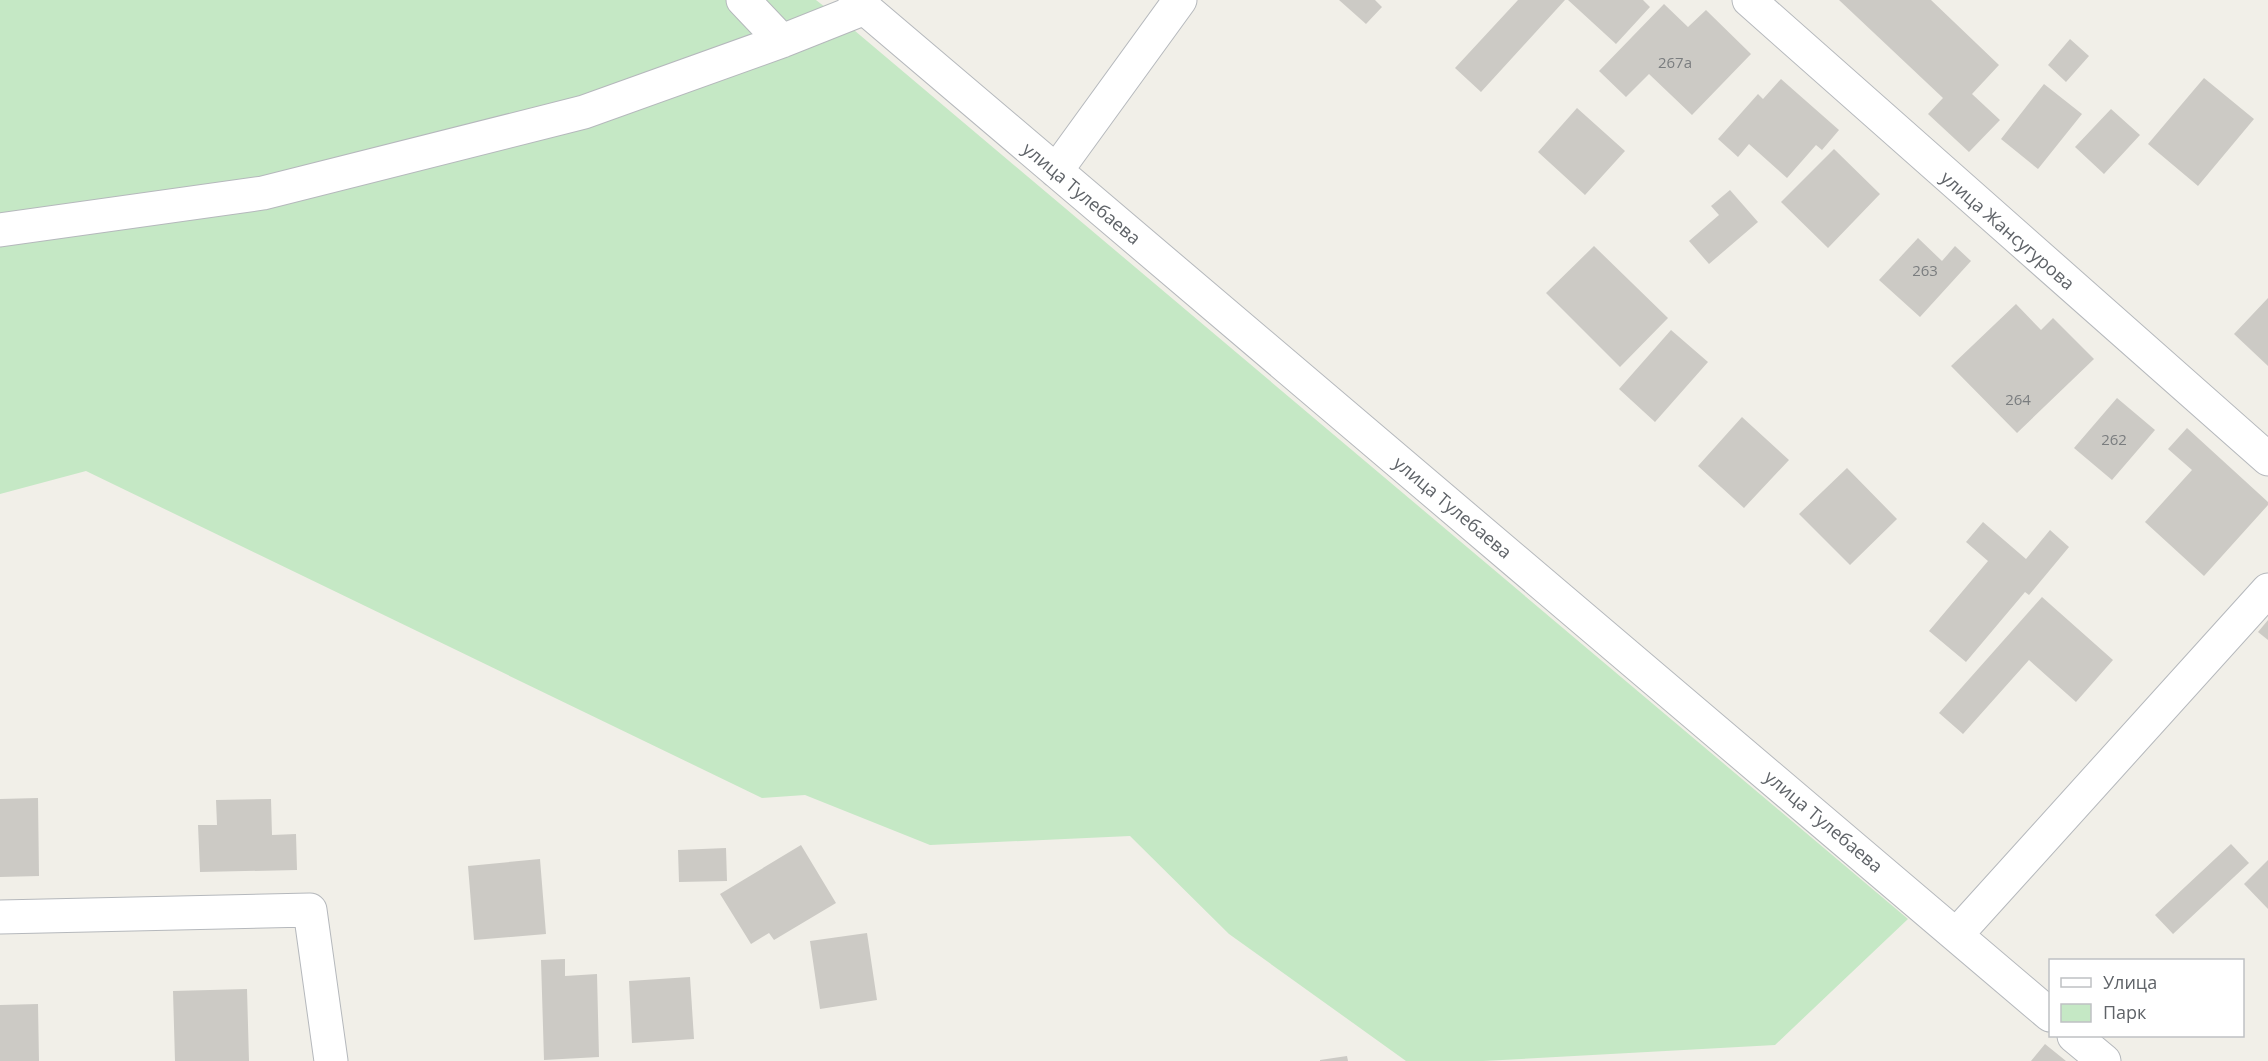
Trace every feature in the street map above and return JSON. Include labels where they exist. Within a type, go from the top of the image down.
[{"type":"street","points":[[743,0],[782,41]]},
{"type":"street","points":[[1056,171],[1180,0]]},
{"type":"street","name":"улица Жансугурова","points":[[1749,0],[2268,459]]},
{"type":"street","points":[[0,230],[263,193],[584,112],[782,41],[860,4]]},
{"type":"street","name":"улица Тулебаева","points":[[860,4],[2049,1014]]},
{"type":"street","points":[[1957,934],[2268,590]]},
{"type":"street","points":[[0,917],[310,910],[331,1061]]},
{"type":"street","points":[[2076,1037],[2104,1061]]},
{"type":"green space","points":[[0,0],[816,0],[1908,919],[1775,1045],[1483,1061],[1406,1061],[1229,934],[1130,836],[930,845],[805,795],[762,798],[86,471],[0,494]]},
{"type":"building","points":[[1339,0],[1375,0],[1382,7],[1366,24]]},
{"type":"building","points":[[1518,0],[1565,0],[1481,92],[1455,68]]},
{"type":"building","points":[[1568,0],[1643,0],[1650,7],[1616,44]]},
{"type":"building","points":[[1839,0],[1931,0],[1999,65],[1972,94],[2000,120],[1969,152],[1928,114],[1943,98]]},
{"type":"building","points":[[1664,4],[1688,27],[1706,10],[1751,54],[1692,115],[1649,74],[1626,97],[1599,71]]},
{"type":"building","points":[[2070,39],[2089,56],[2066,82],[2048,65]]},
{"type":"building","points":[[2204,78],[2254,119],[2198,186],[2148,144]]},
{"type":"building","points":[[1781,79],[1839,130],[1822,150],[1816,145],[1787,178],[1749,144],[1738,157],[1718,139],[1758,94],[1763,99]]},
{"type":"building","points":[[2044,84],[2082,114],[2038,169],[2001,139]]},
{"type":"building","points":[[1577,108],[1625,151],[1585,195],[1538,152]]},
{"type":"building","points":[[2111,109],[2140,135],[2104,174],[2075,147]]},
{"type":"building","points":[[1834,149],[1880,194],[1828,248],[1781,202]]},
{"type":"building","points":[[1730,190],[1758,222],[1709,264],[1689,241],[1719,215],[1711,206]]},
{"type":"building","points":[[1918,238],[1942,261],[1955,246],[1971,261],[1920,317],[1879,280]]},
{"type":"building","points":[[1594,246],[1668,318],[1620,367],[1546,293]]},
{"type":"building","points":[[2268,298],[2268,366],[2234,334]]},
{"type":"building","points":[[2016,304],[2041,330],[2053,318],[2094,359],[2017,433],[1951,366]]},
{"type":"building","points":[[1671,330],[1708,362],[1655,422],[1619,389]]},
{"type":"building","points":[[2117,398],[2155,430],[2112,480],[2074,448]]},
{"type":"building","points":[[1742,417],[1789,460],[1744,508],[1698,466]]},
{"type":"building","points":[[2187,428],[2268,502],[2268,505],[2204,576],[2145,522],[2192,470],[2168,449]]},
{"type":"building","points":[[1847,468],[1897,519],[1850,565],[1799,514]]},
{"type":"building","points":[[1983,522],[2026,559],[2050,530],[2069,547],[2029,595],[2025,592],[1966,662],[1929,631],[1988,561],[1966,542]]},
{"type":"building","points":[[2042,597],[2113,660],[2076,702],[2029,660],[1963,734],[1939,713]]},
{"type":"building","points":[[2268,620],[2268,640],[2258,632]]},
{"type":"building","points":[[38,798],[39,876],[0,877],[0,799]]},
{"type":"building","points":[[271,799],[272,835],[296,834],[297,870],[200,872],[198,825],[217,825],[216,800]]},
{"type":"building","points":[[2231,844],[2249,863],[2173,934],[2155,915]]},
{"type":"building","points":[[801,845],[836,903],[774,940],[769,933],[751,944],[720,894]]},
{"type":"building","points":[[726,848],[727,881],[679,882],[678,850]]},
{"type":"building","points":[[540,859],[546,934],[474,940],[468,866]]},
{"type":"building","points":[[2268,860],[2268,909],[2244,884]]},
{"type":"building","points":[[867,933],[877,1000],[820,1009],[810,941]]},
{"type":"building","points":[[565,959],[565,976],[597,974],[599,1057],[544,1060],[541,960]]},
{"type":"building","points":[[690,977],[694,1039],[632,1043],[629,981]]},
{"type":"building","points":[[247,989],[249,1061],[175,1061],[173,991]]},
{"type":"building","points":[[38,1004],[39,1061],[0,1061],[0,1005]]},
{"type":"building","points":[[2045,1044],[2066,1061],[2031,1061]]},
{"type":"building","points":[[1347,1056],[1348,1061],[1320,1061],[1320,1060]]}]
